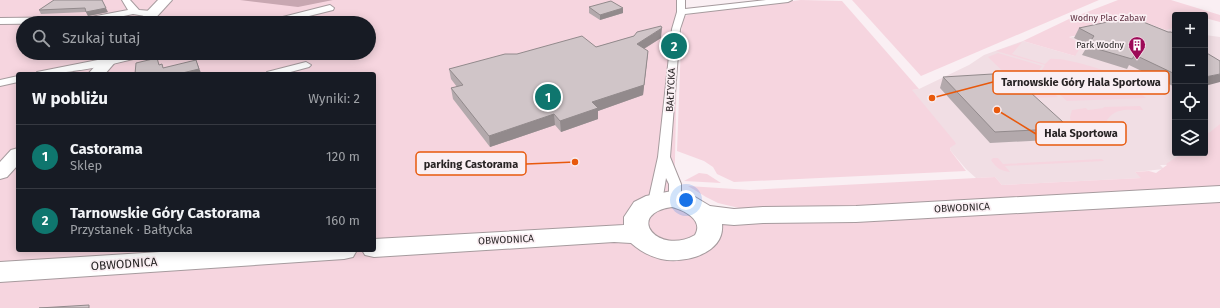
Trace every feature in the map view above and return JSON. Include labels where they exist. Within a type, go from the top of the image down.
[{"type":"highway","points":[[678,192],[696,207],[707,223],[707,237],[698,245],[690,249],[677,251],[655,247],[643,240],[637,226],[640,212],[655,202],[668,200],[678,192]]},
{"type":"highway","points":[[678,192],[721,208],[763,215]]},
{"type":"highway","name":"OBWODNICA","points":[[707,223],[763,215],[856,214],[1176,196],[1218,196]]},
{"type":"highway","name":"OBWODNICA","points":[[707,223],[807,223],[1218,196]]},
{"type":"highway","name":"OBWODNICA","points":[[376,242],[547,232],[612,224],[637,226]]},
{"type":"highway","name":"OBWODNICA","points":[[376,248],[614,234],[637,226]]},
{"type":"highway","name":"OBWODNICA","points":[[0,259],[124,252]]},
{"type":"highway","name":"OBWODNICA","points":[[0,272],[313,252]]},
{"type":"main road","points":[[150,16],[165,0]]},
{"type":"main road","points":[[98,72],[109,60]]},
{"type":"main road","points":[[0,173],[16,156]]},
{"type":"street","points":[[126,0],[133,12],[141,16]]},
{"type":"street","name":"BAŁTYCKA","points":[[655,202],[664,158],[676,29],[681,12],[681,0]]},
{"type":"street","points":[[681,12],[788,0]]},
{"type":"street","points":[[298,16],[330,8]]},
{"type":"street","points":[[112,16],[133,12]]},
{"type":"street","points":[[0,22],[16,22]]},
{"type":"street","points":[[51,72],[103,60]]},
{"type":"street","points":[[279,72],[306,65]]},
{"type":"street","points":[[0,83],[16,79]]},
{"type":"street","name":"BAŁTYCKA","points":[[664,158],[678,192]]},
{"type":"shaded area","points":[[240,0],[333,0],[298,7]]},
{"type":"shaded area","points":[[1171,20],[1172,156],[1208,156],[1208,35],[1220,37],[1220,164],[1160,165],[1164,169],[1135,172],[1142,178],[1002,185],[995,177],[976,178],[966,169],[950,150],[951,147],[911,90],[919,89],[969,65],[984,55],[1023,41],[1075,56],[1068,38],[1144,22],[1166,30]]},
{"type":"green space","points":[[0,0],[681,0],[677,63],[674,206],[691,212],[892,207],[743,209],[718,203],[688,186],[750,190],[995,177],[1002,185],[1141,178],[1135,172],[1149,171],[1156,173],[1178,156],[1208,156],[1208,132],[1220,124],[1220,308],[0,308]]},
{"type":"green space","points":[[801,0],[842,1],[919,89],[912,90],[955,142],[956,144],[951,147],[950,150],[966,171],[734,182],[717,174],[713,167],[704,161],[677,151],[682,17],[694,13]]},
{"type":"green space","points":[[852,0],[1099,0],[921,76]]},
{"type":"green space","name":"Wodny Plac Zabaw","points":[[1118,0],[1171,0],[1220,15],[1220,22],[1208,19],[1208,12],[1172,12],[1172,28],[1166,30],[1144,22],[1069,37],[1082,45],[1075,56],[1023,41],[1069,19]]},
{"type":"green space","points":[[1022,42],[1012,54],[1045,64],[1050,59],[1056,59],[1095,68],[1119,77],[1146,98],[1067,101],[1038,76],[1045,65],[996,51]]},
{"type":"green space","points":[[998,53],[1042,66],[1035,76],[1058,97],[1030,98],[988,57]]},
{"type":"green space","points":[[1140,106],[1143,110],[1118,111],[1107,120],[1107,124],[1122,143],[1120,146],[1113,141],[1073,137],[1070,117],[1072,110]]},
{"type":"green space","points":[[993,158],[998,158],[1003,164],[1102,159],[1104,161],[1005,166],[1010,172],[1001,170],[997,167],[991,160]]},
{"type":"green space","points":[[699,173],[707,174],[721,183],[684,181]]},
{"type":"building","points":[[54,0],[102,0],[106,8],[86,12],[85,8],[39,10]]},
{"type":"building","points":[[611,1],[623,8],[600,15],[589,7]]},
{"type":"building","name":"Park Wodny","points":[[1131,17],[1171,32],[1172,73],[1135,55],[1132,59],[1087,46],[1094,36],[1079,28]]},
{"type":"building","points":[[661,26],[662,28],[637,44],[648,51],[644,85],[592,102],[598,108],[560,121],[554,114],[489,136],[451,88],[463,85],[449,69],[505,54],[517,54],[582,36],[596,47],[634,36],[637,32]]},
{"type":"building","points":[[1208,54],[1220,61],[1220,74],[1208,76]]},
{"type":"building","points":[[149,60],[158,60],[159,65],[162,64],[163,68],[196,60],[199,69],[186,72],[135,72],[136,63]]},
{"type":"building","points":[[1009,73],[1063,122],[1048,123],[1055,129],[995,132],[943,77]]},
{"type":"building","points":[[89,305],[89,308],[39,308]]},
{"type":"place","name":"Tarnowskie Góry Castorama","points":[[674,46]]},
{"type":"place","name":"Park Wodny","points":[[1137,60]]},
{"type":"place","name":"Castorama","points":[[548,97]]},
{"type":"place","name":"Tarnowskie Góry Hala Sportowa","points":[[932,98]]},
{"type":"place","name":"Hala Sportowa","points":[[997,110]]},
{"type":"place","name":"parking Castorama","points":[[575,162]]}]
